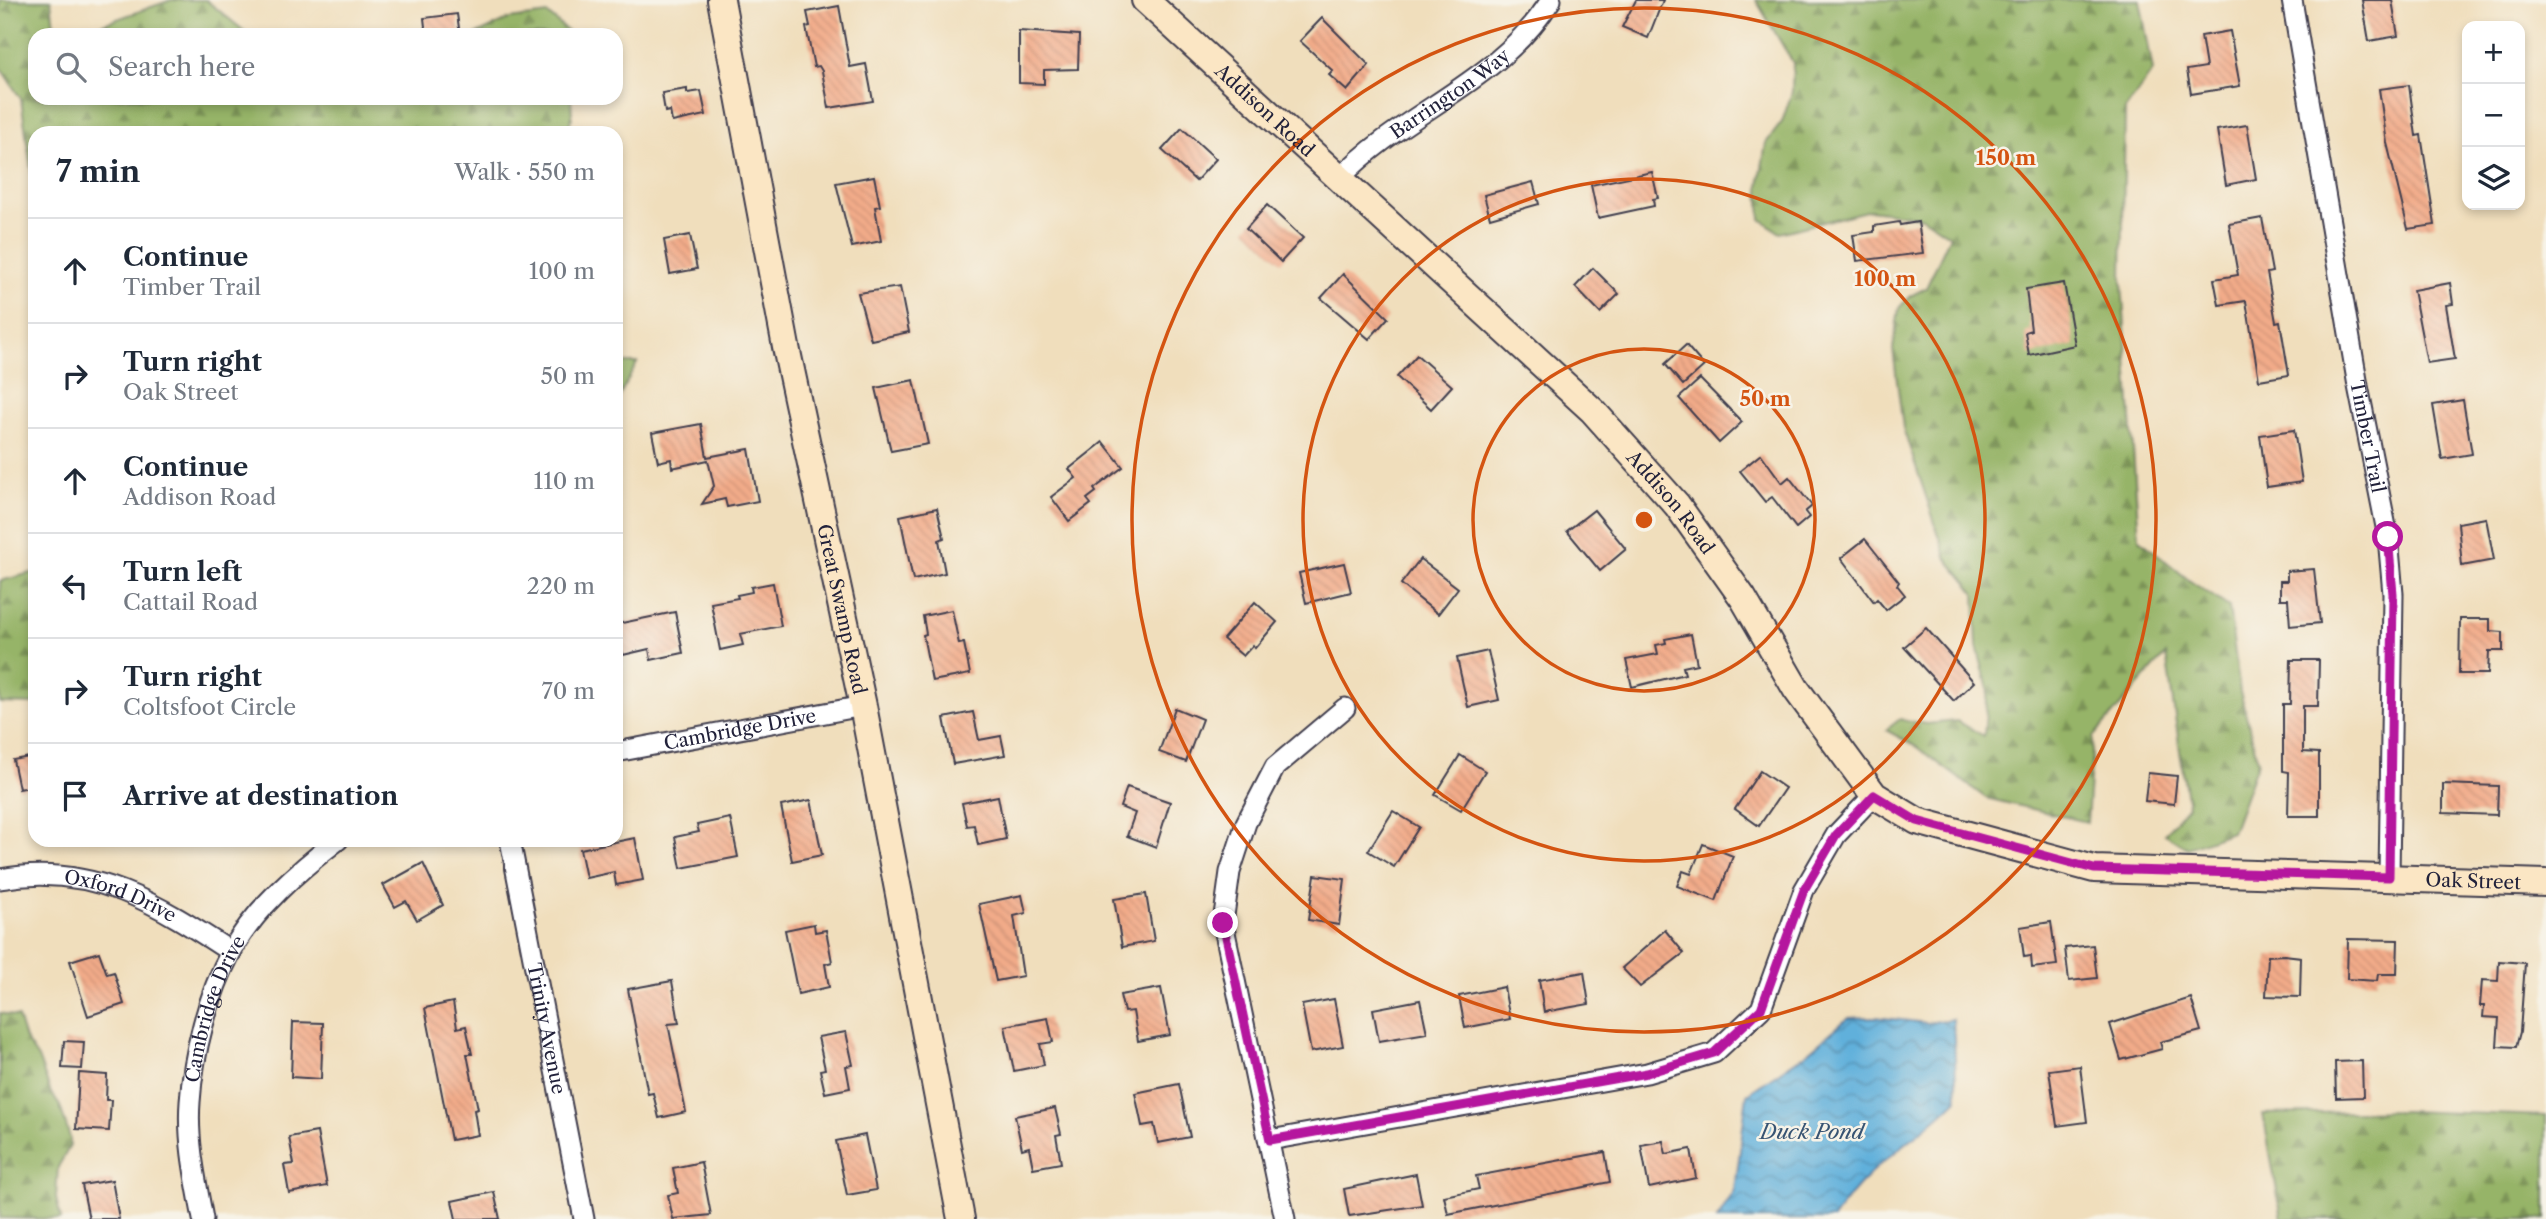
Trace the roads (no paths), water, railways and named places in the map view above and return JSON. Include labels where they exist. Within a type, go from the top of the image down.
[{"type":"main road","name":"Great Swamp Road","points":[[721,0],[786,347],[863,706],[961,1219]]},
{"type":"main road","name":"Addison Road","points":[[1145,0],[1593,411],[1677,505],[1742,598],[1796,689],[1874,795],[1917,821],[2094,869],[2233,874]]},
{"type":"main road","name":"Oak Street","points":[[2233,874],[2546,883]]},
{"type":"street","name":"Barrington Way","points":[[1339,179],[1383,140],[1505,57],[1536,22],[1551,0]]},
{"type":"street","name":"Timber Trail","points":[[2292,0],[2358,386],[2388,537],[2393,594],[2389,877]]},
{"type":"street","name":"Cambridge Drive","points":[[623,751],[863,706]]},
{"type":"street","points":[[1285,1219],[1223,923],[1230,873],[1246,822],[1275,767],[1345,708]]},
{"type":"street","points":[[1270,1140],[1647,1073],[1714,1053],[1761,1009],[1804,890],[1836,835],[1874,795]]},
{"type":"street","name":"Cambridge Drive","points":[[203,1219],[192,1160],[190,1102],[198,1050],[231,952],[260,913],[285,886],[329,847]]},
{"type":"street","name":"Trinity Avenue","points":[[511,847],[584,1219]]},
{"type":"street","name":"Oxford Drive","points":[[0,879],[33,873],[83,878],[134,894],[178,917],[231,952]]},
{"type":"water","name":"Duck Pond","points":[[1875,1017],[1927,1023],[1953,1019],[1957,1099],[1876,1168],[1846,1200],[1833,1219],[1717,1219],[1735,1190],[1747,1094],[1807,1053],[1848,1018]]}]
